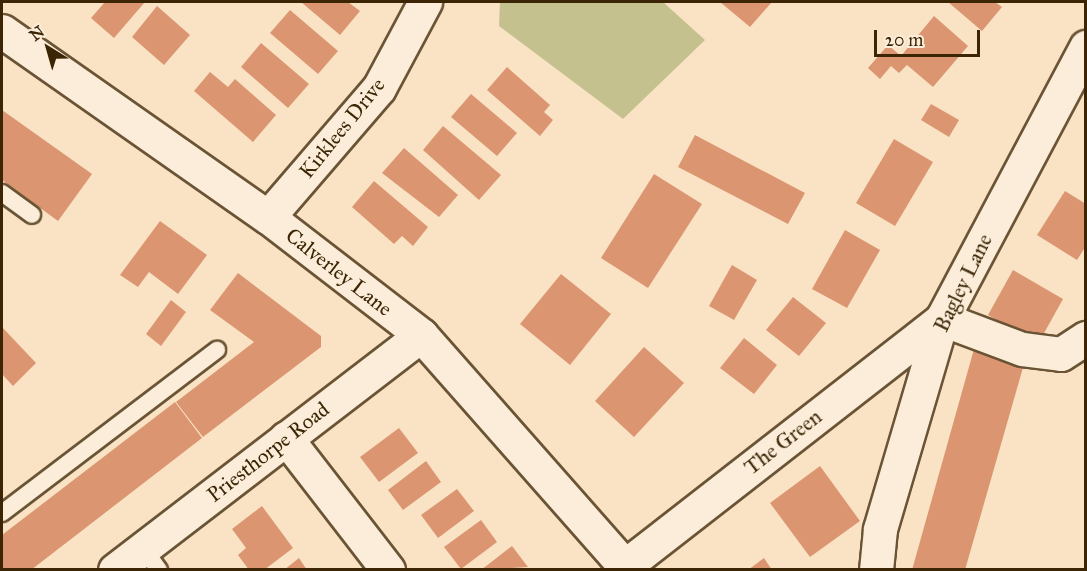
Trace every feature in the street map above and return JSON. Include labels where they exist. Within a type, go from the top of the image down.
[{"type":"street","name":"Kirklees Drive","points":[[268,217],[380,88],[425,2]]},
{"type":"street","name":"Calverley Lane","points":[[2,31],[268,217],[420,335],[626,568]]},
{"type":"street","name":"Bagley Lane","points":[[876,570],[880,529],[942,319],[1086,47]]},
{"type":"street","points":[[942,319],[1022,349],[1060,354],[1086,338]]},
{"type":"street","name":"The Green","points":[[626,568],[942,319]]},
{"type":"street","name":"Priesthorpe Road","points":[[115,570],[151,559],[286,438],[420,335]]},
{"type":"street","points":[[286,438],[388,570]]},
{"type":"lane","points":[[2,193],[32,215]]},
{"type":"lane","points":[[2,513],[217,350]]},
{"type":"shaded area","points":[[500,2],[663,2],[705,40],[623,119],[499,26]]},
{"type":"building","points":[[105,2],[145,2],[114,38],[91,18]]},
{"type":"building","points":[[301,2],[348,2],[360,11],[340,35]]},
{"type":"building","points":[[720,2],[772,2],[750,27]]},
{"type":"building","points":[[948,2],[995,2],[1002,7],[982,31]]},
{"type":"building","points":[[157,6],[190,35],[164,65],[132,37]]},
{"type":"building","points":[[290,10],[338,51],[318,74],[270,33]]},
{"type":"building","points":[[934,16],[968,46],[933,87],[907,65],[899,73],[891,66],[880,79],[868,68],[888,45],[901,56]]},
{"type":"building","points":[[261,43],[309,84],[288,108],[241,67]]},
{"type":"building","points":[[507,67],[550,105],[544,112],[553,120],[540,136],[487,90]]},
{"type":"building","points":[[210,72],[228,87],[235,79],[276,115],[253,142],[194,91]]},
{"type":"building","points":[[471,94],[517,133],[497,156],[451,117]]},
{"type":"building","points":[[931,104],[959,120],[949,137],[921,120]]},
{"type":"building","points":[[2,110],[92,174],[58,221],[2,180]]},
{"type":"building","points":[[443,126],[501,175],[479,200],[423,150]]},
{"type":"building","points":[[695,135],[805,193],[788,224],[678,167]]},
{"type":"building","points":[[894,139],[933,162],[895,226],[856,203]]},
{"type":"building","points":[[404,148],[458,195],[439,217],[382,173]]},
{"type":"building","points":[[654,174],[702,204],[648,288],[601,258]]},
{"type":"building","points":[[374,181],[428,227],[413,246],[402,236],[394,244],[352,207]]},
{"type":"building","points":[[1065,191],[1086,204],[1086,246],[1077,260],[1037,235]]},
{"type":"building","points":[[160,221],[207,255],[178,294],[149,272],[138,287],[120,275]]},
{"type":"building","points":[[845,230],[880,250],[847,308],[812,289]]},
{"type":"building","points":[[732,265],[757,280],[734,320],[709,306]]},
{"type":"building","points":[[1013,270],[1063,299],[1038,344],[988,315]]},
{"type":"building","points":[[238,273],[321,336],[321,347],[203,437],[176,402],[254,342],[210,310]]},
{"type":"building","points":[[561,274],[611,314],[570,365],[520,324]]},
{"type":"building","points":[[793,297],[826,323],[799,356],[766,330]]},
{"type":"building","points":[[171,300],[186,312],[161,346],[146,334]]},
{"type":"building","points":[[2,327],[36,363],[13,386],[2,374]]},
{"type":"building","points":[[744,338],[777,365],[754,394],[720,368]]},
{"type":"building","points":[[644,347],[684,383],[634,437],[595,401]]},
{"type":"building","points":[[974,349],[1024,364],[965,570],[912,570]]},
{"type":"building","points":[[175,402],[202,438],[31,570],[2,570],[2,535]]},
{"type":"building","points":[[399,428],[418,453],[379,482],[360,457]]},
{"type":"building","points":[[426,461],[441,482],[403,510],[388,490]]},
{"type":"building","points":[[820,466],[860,521],[810,557],[770,503]]},
{"type":"building","points":[[457,489],[474,511],[438,538],[421,515]]},
{"type":"building","points":[[262,506],[293,548],[264,570],[249,570],[238,555],[246,548],[232,529]]},
{"type":"building","points":[[481,520],[497,542],[461,569],[444,547]]},
{"type":"building","points":[[512,546],[528,567],[481,570]]},
{"type":"building","points":[[299,558],[307,570],[284,570]]},
{"type":"building","points":[[764,558],[772,570],[748,570]]}]
